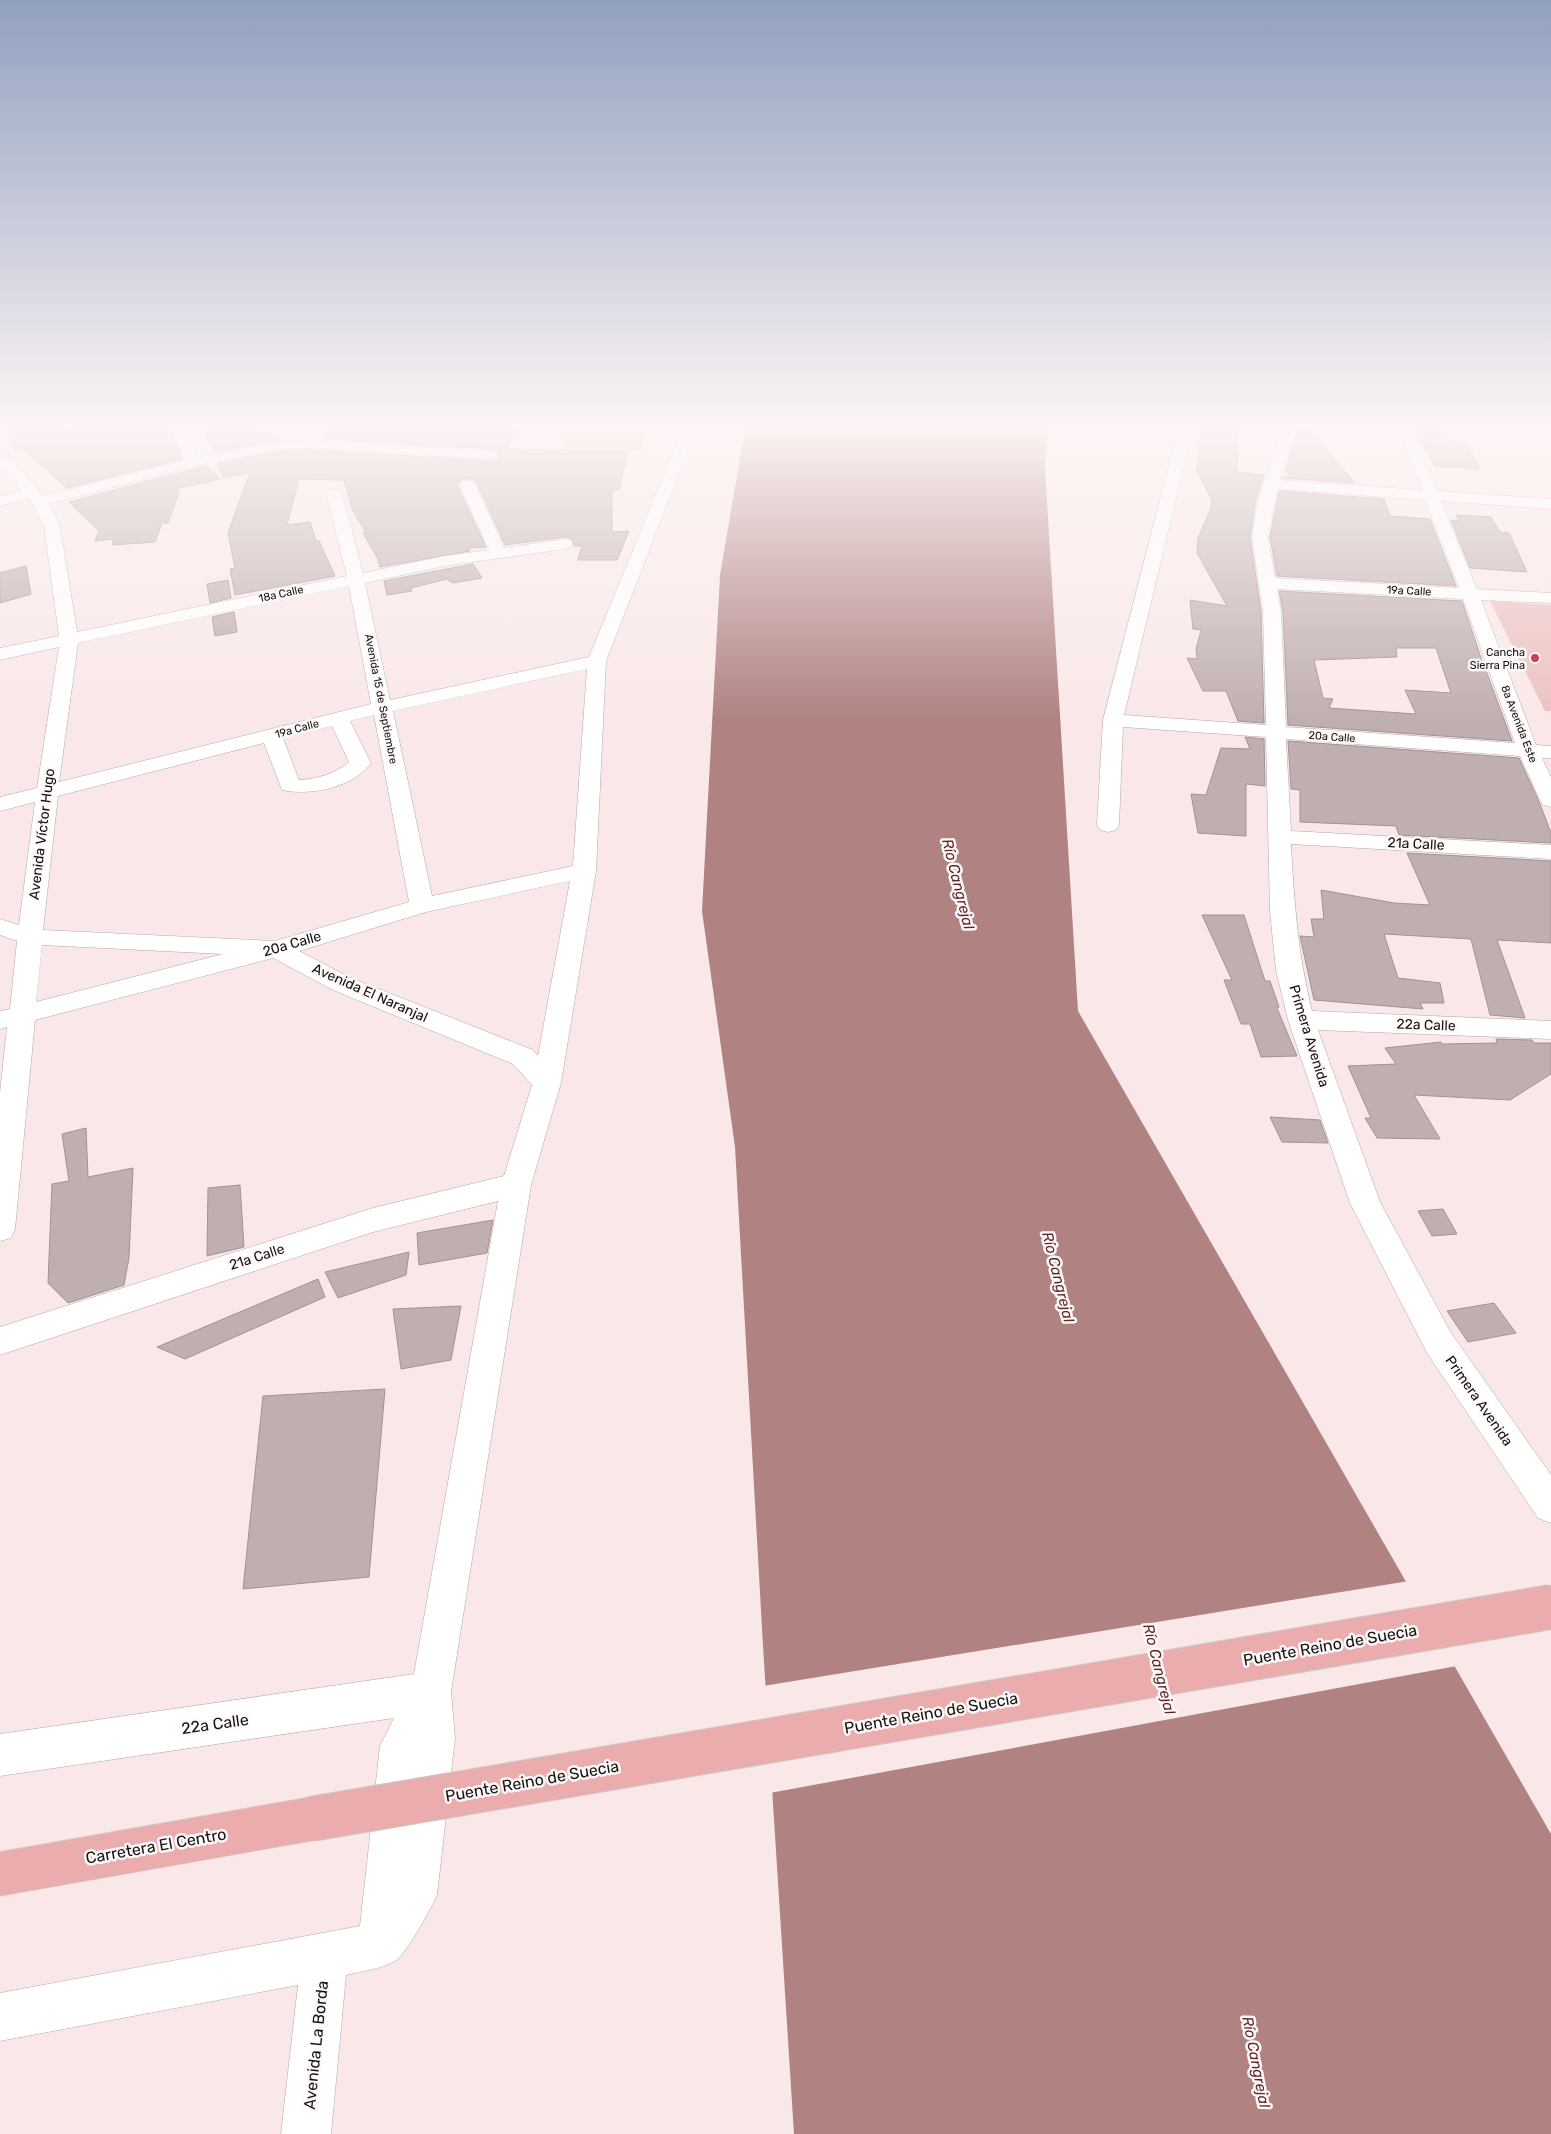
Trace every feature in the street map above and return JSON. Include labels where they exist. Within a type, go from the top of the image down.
[{"type":"main road","name":"Puente Reino de Suecia","points":[[312,1819],[1551,1607]]},
{"type":"main road","name":"Carretera El Centro","points":[[4,1871],[312,1819]]},
{"type":"street","name":"Avenida Víctor Hugo","points":[[0,1228],[11,1017],[30,937],[46,794],[69,638],[50,523]]},
{"type":"street","name":"Avenida 15 de Septiembre","points":[[342,523],[356,579],[383,707],[422,906]]},
{"type":"street","points":[[485,523],[499,554]]},
{"type":"street","points":[[0,2017],[325,1957],[381,1944],[414,1895],[434,1738],[430,1692],[516,1184],[547,1083],[584,871],[597,661],[652,523]]},
{"type":"street","points":[[1108,824],[1113,720],[1163,523]]},
{"type":"street","name":"Primera Avenida","points":[[1262,523],[1260,536],[1272,612],[1282,912],[1289,970],[1301,1020],[1365,1203],[1438,1343],[1551,1506]]},
{"type":"street","name":"8a Avenida Este","points":[[1443,523],[1528,751],[1551,800]]},
{"type":"street","name":"18a Calle","points":[[0,654],[69,638],[445,561],[565,544]]},
{"type":"street","name":"19a Calle","points":[[1268,583],[1551,598]]},
{"type":"street","name":"19a Calle","points":[[0,804],[46,794],[383,707],[597,661]]},
{"type":"street","points":[[338,718],[360,763],[357,768]]},
{"type":"street","name":"20a Calle","points":[[1113,720],[1551,752]]},
{"type":"street","points":[[272,736],[290,785],[307,787],[357,768],[395,771]]},
{"type":"street","name":"21a Calle","points":[[1281,837],[1551,852]]},
{"type":"street","name":"20a Calle","points":[[11,1017],[276,949],[422,906],[584,871]]},
{"type":"street","name":"Avenida El Naranjal","points":[[0,926],[30,937],[276,949],[342,984],[523,1057],[547,1083]]},
{"type":"street","name":"22a Calle","points":[[1301,1020],[1551,1030]]},
{"type":"street","name":"21a Calle","points":[[0,1341],[373,1220],[516,1184]]},
{"type":"street","name":"22a Calle","points":[[0,1755],[430,1692]]},
{"type":"street","name":"Avenida La Borda","points":[[306,2134],[325,1957]]},
{"type":"shaded area","name":"Cancha Sierra Pina","points":[[1490,601],[1551,605],[1551,711],[1545,711]]},
{"type":"water","name":"Río Cangrejal","points":[[729,523],[1048,523],[1078,1011],[1551,1834],[1551,2134],[794,2134],[763,1646],[735,1147],[702,911],[720,575]]},
{"type":"pier","points":[[1409,1581],[1457,1666],[770,1793],[763,1686]]},
{"type":"building","points":[[90,523],[168,523],[162,523],[155,542],[112,545],[114,539],[95,541],[99,531]]},
{"type":"building","points":[[232,523],[288,523],[287,525],[310,523],[316,541],[319,541],[335,576],[235,595],[230,569],[235,568],[228,533]]},
{"type":"building","points":[[360,523],[475,523],[486,547],[468,548],[470,551],[380,567],[378,559],[363,533],[366,533]]},
{"type":"building","points":[[495,523],[612,523],[612,532],[629,531],[617,560],[578,560],[582,546],[574,546],[573,540],[566,537],[505,545]]},
{"type":"building","points":[[1205,523],[1252,523],[1250,537],[1261,612],[1264,723],[1238,721],[1226,691],[1203,691],[1187,658],[1197,659],[1196,649],[1201,630],[1193,629],[1190,600],[1227,606],[1197,553],[1198,538]]},
{"type":"building","points":[[1273,523],[1431,523],[1456,586],[1277,576],[1270,537]]},
{"type":"building","points":[[1452,523],[1494,523],[1500,532],[1509,533],[1527,572],[1470,568]]},
{"type":"building","points":[[473,564],[482,578],[453,583],[447,579],[411,588],[412,591],[387,595],[384,581]]},
{"type":"building","points":[[26,566],[31,594],[0,603],[0,573]]},
{"type":"building","points":[[228,580],[231,598],[210,603],[207,584]]},
{"type":"building","points":[[1279,591],[1462,601],[1512,741],[1288,725],[1283,612]],"holes":[[[1396,648],[1436,648],[1451,693],[1405,690],[1416,714],[1329,708],[1333,699],[1323,698],[1314,660],[1397,657]]]},
{"type":"building","points":[[234,612],[237,632],[215,636],[212,617]]},
{"type":"building","points":[[1245,737],[1264,739],[1265,786],[1246,784],[1246,836],[1198,833],[1191,794],[1206,795],[1221,748],[1250,749]]},
{"type":"building","points":[[1288,741],[1519,758],[1551,833],[1551,843],[1399,835],[1396,826],[1300,822],[1300,790],[1291,789]]},
{"type":"building","points":[[1407,853],[1551,861],[1551,943],[1497,940],[1525,1018],[1490,1015],[1471,939],[1384,934],[1398,978],[1440,983],[1444,1003],[1420,1003],[1423,1009],[1314,1000],[1300,936],[1314,937],[1311,919],[1324,919],[1321,890],[1394,903],[1430,905]]},
{"type":"building","points":[[1202,915],[1244,915],[1265,981],[1270,981],[1279,1007],[1277,1008],[1297,1056],[1261,1057],[1250,1024],[1241,1024],[1224,980],[1232,980]]},
{"type":"building","points":[[1496,1039],[1532,1040],[1534,1043],[1551,1043],[1551,1074],[1510,1100],[1414,1095],[1440,1139],[1377,1138],[1365,1118],[1371,1118],[1348,1066],[1396,1064],[1385,1048],[1441,1042],[1442,1044],[1497,1043]]},
{"type":"building","points":[[1270,1117],[1320,1120],[1328,1143],[1282,1142]]},
{"type":"building","points":[[86,1128],[88,1177],[133,1168],[129,1258],[124,1285],[68,1303],[48,1283],[52,1184],[69,1181],[62,1134]]},
{"type":"building","points":[[240,1185],[244,1247],[207,1256],[208,1188]]},
{"type":"building","points":[[1443,1209],[1457,1234],[1432,1236],[1418,1211]]},
{"type":"building","points":[[493,1220],[487,1253],[419,1265],[417,1233]]},
{"type":"building","points":[[409,1252],[406,1275],[338,1298],[325,1272]]},
{"type":"building","points":[[318,1279],[325,1297],[185,1359],[157,1347]]},
{"type":"building","points":[[1494,1303],[1516,1333],[1468,1342],[1447,1311]]},
{"type":"building","points":[[461,1306],[451,1360],[401,1369],[393,1309]]},
{"type":"building","points":[[385,1389],[369,1577],[243,1589],[263,1396]]},
{"type":"place","name":"Cancha Sierra Pina","points":[[1535,658]]}]
